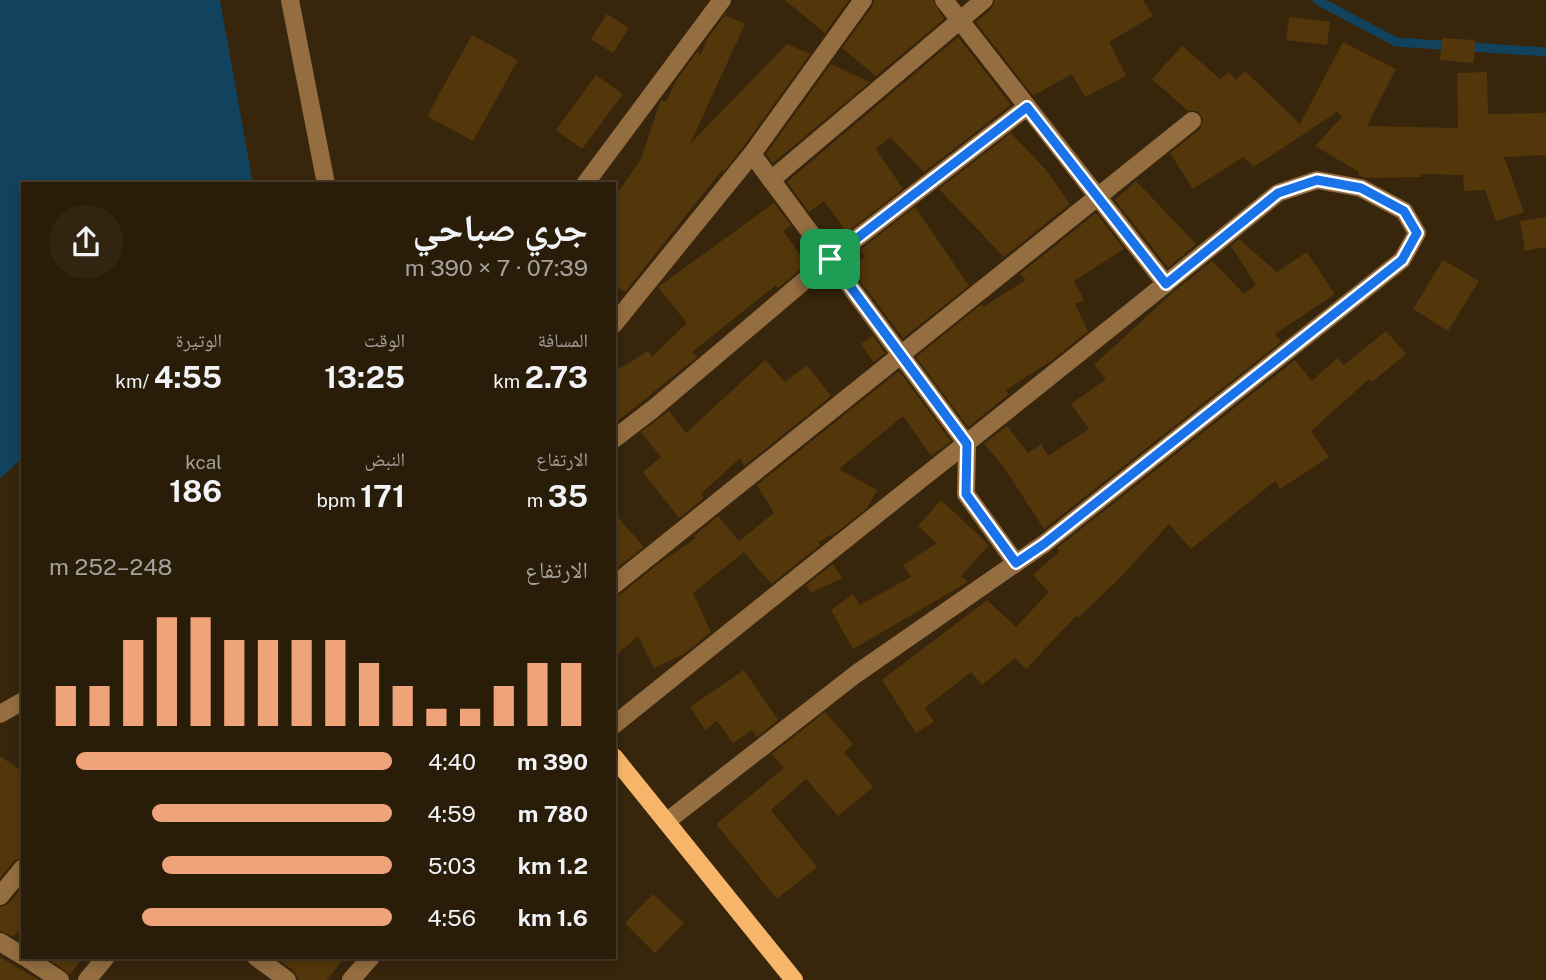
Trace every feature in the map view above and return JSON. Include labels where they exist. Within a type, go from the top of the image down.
[{"type":"main road","points":[[616,760],[794,980]]},
{"type":"street","points":[[290,0],[326,182]]},
{"type":"street","points":[[586,182],[722,0]]},
{"type":"street","points":[[616,322],[752,153],[863,0]]},
{"type":"street","points":[[944,0],[1166,284]]},
{"type":"street","points":[[771,180],[984,0]]},
{"type":"street","points":[[616,437],[830,259],[1027,107]]},
{"type":"street","points":[[616,583],[1192,121]]},
{"type":"street","points":[[752,153],[967,444],[966,494],[1016,563]]},
{"type":"street","points":[[616,723],[1278,193],[1317,180],[1361,188],[1404,211],[1417,233],[1402,260],[1044,544],[856,674],[666,822]]},
{"type":"street","points":[[0,714],[21,702]]},
{"type":"street","points":[[0,896],[21,870]]},
{"type":"street","points":[[0,942],[21,955]]},
{"type":"street","points":[[27,959],[60,980]]},
{"type":"street","points":[[87,980],[104,959]]},
{"type":"street","points":[[259,959],[287,980]]},
{"type":"street","points":[[351,980],[369,959]]},
{"type":"water","points":[[0,0],[220,0],[253,182],[21,182],[21,459],[0,479]]},
{"type":"building","points":[[785,0],[849,0],[825,33]]},
{"type":"building","points":[[874,0],[933,0],[944,19],[876,76],[842,48],[872,7]]},
{"type":"building","points":[[995,0],[1143,0],[1153,16],[1109,42],[1126,76],[1085,97],[1072,74],[1033,96],[976,22],[992,8]]},
{"type":"building","points":[[607,14],[629,28],[613,53],[591,39]]},
{"type":"building","points":[[725,15],[745,24],[690,144],[787,44],[810,54],[743,147],[625,292],[616,286],[616,195],[641,159],[661,100],[666,102],[676,81],[697,52],[701,54],[708,38]]},
{"type":"building","points":[[1289,17],[1330,22],[1327,45],[1286,40]]},
{"type":"building","points":[[472,35],[518,60],[473,141],[427,116]]},
{"type":"building","points":[[958,37],[1011,105],[924,172],[890,137],[876,149],[903,189],[847,232],[824,201],[809,212],[787,182]]},
{"type":"building","points":[[1442,38],[1475,40],[1474,63],[1440,60]]},
{"type":"building","points":[[1343,42],[1396,69],[1367,126],[1458,128],[1457,73],[1487,72],[1488,114],[1546,113],[1546,155],[1504,157],[1524,212],[1496,221],[1485,190],[1464,191],[1463,175],[1359,176],[1359,172],[1315,146],[1342,117],[1337,112],[1254,167],[1243,157],[1193,189],[1170,153],[1200,129],[1203,119],[1197,111],[1188,111],[1152,79],[1182,46],[1220,79],[1229,72],[1236,80],[1245,71],[1300,124]]},
{"type":"building","points":[[831,64],[870,82],[773,163],[766,154]]},
{"type":"building","points":[[596,75],[623,94],[582,149],[556,130]]},
{"type":"building","points":[[1011,133],[1046,170],[1070,204],[1004,257],[939,189]]},
{"type":"building","points":[[1136,181],[1196,244],[1168,268],[1115,200]]},
{"type":"building","points":[[774,203],[791,225],[783,231],[807,264],[778,288],[776,285],[692,352],[697,357],[616,422],[616,371],[648,351],[652,357],[687,323],[658,287]]},
{"type":"building","points":[[915,207],[969,286],[903,338],[852,270],[865,256],[860,250]]},
{"type":"building","points":[[1096,213],[1124,249],[1074,281],[1084,300],[1075,304],[1088,331],[1051,361],[1006,390],[1009,394],[968,427],[916,357],[982,304],[983,307],[1026,280],[1020,274]]},
{"type":"building","points":[[1546,217],[1546,247],[1525,251],[1520,221]]},
{"type":"building","points":[[1239,239],[1277,272],[1307,252],[1335,294],[1275,334],[1281,342],[1044,529],[1003,466],[984,444],[1007,426],[1028,453],[1041,444],[1048,456],[1089,429],[1071,404],[1106,379],[1094,365],[1171,294],[1212,261],[1244,294],[1256,285],[1231,246]]},
{"type":"building","points":[[1443,260],[1479,281],[1448,331],[1413,309]]},
{"type":"building","points":[[1386,331],[1406,354],[1372,382],[1369,379],[1311,431],[1329,457],[1280,489],[1275,481],[1191,549],[1169,524],[1120,578],[1078,618],[1076,616],[1026,669],[1015,658],[982,685],[971,672],[925,708],[934,722],[916,733],[882,680],[987,600],[1016,627],[1049,592],[1033,575],[1059,552],[1057,548],[1295,360],[1312,381],[1337,358],[1344,365]]},
{"type":"building","points":[[873,336],[885,353],[873,362],[861,344]]},
{"type":"building","points":[[765,360],[785,382],[807,365],[831,396],[744,466],[740,458],[701,494],[704,498],[679,518],[643,472],[661,457],[641,432],[669,411],[686,433]]},
{"type":"building","points":[[899,371],[951,441],[931,456],[903,416],[839,469],[877,490],[867,508],[837,532],[818,542],[820,545],[771,584],[744,552],[693,593],[711,632],[684,654],[654,668],[638,636],[616,655],[616,595],[696,538],[694,536],[718,516],[739,541],[774,513],[757,485]]},
{"type":"building","points":[[941,500],[989,545],[961,576],[968,582],[853,649],[831,610],[853,594],[860,605],[911,577],[903,565],[937,543],[918,526]]},
{"type":"building","points":[[616,515],[644,547],[616,568]]},
{"type":"building","points":[[833,564],[842,578],[811,593],[806,585]]},
{"type":"building","points":[[744,670],[778,720],[757,737],[752,730],[733,743],[717,721],[705,730],[690,707]]},
{"type":"building","points":[[825,712],[853,744],[844,752],[873,787],[838,816],[806,779],[771,810],[817,867],[777,899],[716,824],[784,768],[772,754]]},
{"type":"building","points":[[0,756],[21,771],[21,858],[14,861],[0,878]]},
{"type":"building","points":[[21,888],[21,928],[14,937],[0,931],[0,907],[8,904]]},
{"type":"building","points":[[653,894],[684,923],[655,953],[625,923]]},
{"type":"building","points":[[0,957],[39,980],[0,980]]},
{"type":"building","points":[[49,959],[82,959],[70,975]]},
{"type":"building","points":[[278,959],[343,959],[327,980],[299,980],[294,971]]},
{"type":"waterway","points":[[1317,0],[1396,42],[1546,52]]},
{"type":"route","points":[[1027,107],[1166,284],[1278,193],[1317,180],[1361,188],[1404,211],[1417,233],[1402,260],[1044,544],[1016,563],[966,494],[967,444],[830,259],[1027,107]]}]
